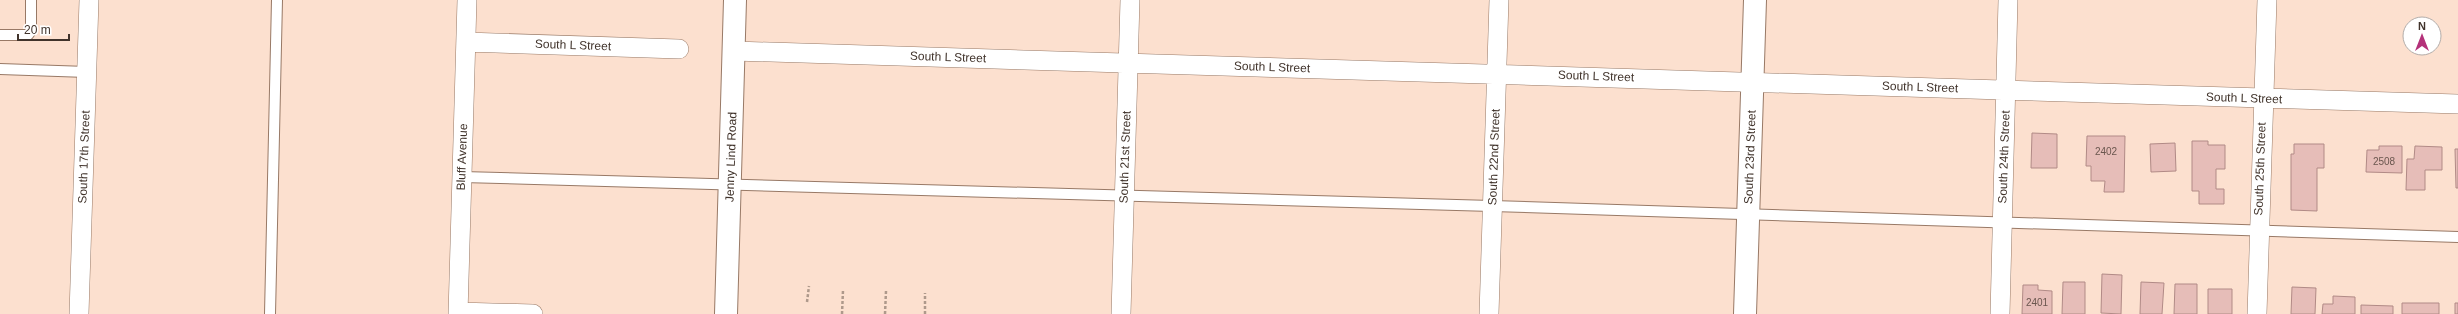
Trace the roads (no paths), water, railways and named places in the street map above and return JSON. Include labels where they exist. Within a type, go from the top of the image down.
[{"type":"street","name":"South 17th Street","points":[[79,314],[89,0]]},
{"type":"street","name":"Bluff Avenue","points":[[458,313],[467,0]]},
{"type":"street","name":"Jenny Lind Road","points":[[726,314],[735,0]]},
{"type":"street","name":"South 21st Street","points":[[1121,314],[1130,0]]},
{"type":"street","name":"South 22nd Street","points":[[1489,314],[1499,0]]},
{"type":"street","name":"South 23rd Street","points":[[1745,314],[1755,0]]},
{"type":"street","name":"South 24th Street","points":[[2000,314],[2008,0]]},
{"type":"street","name":"South 25th Street","points":[[2257,314],[2262,98],[2267,0]]},
{"type":"street","name":"South L Street","points":[[466,42],[679,49]]},
{"type":"street","name":"South L Street","points":[[734,50],[2458,104]]},
{"type":"street","points":[[458,313],[533,314]]},
{"type":"lane","points":[[0,35],[28,35],[31,32],[31,0]]},
{"type":"lane","points":[[270,314],[277,0]]},
{"type":"lane","points":[[0,69],[87,72]]},
{"type":"lane","points":[[462,177],[1492,206],[2458,237]]}]
